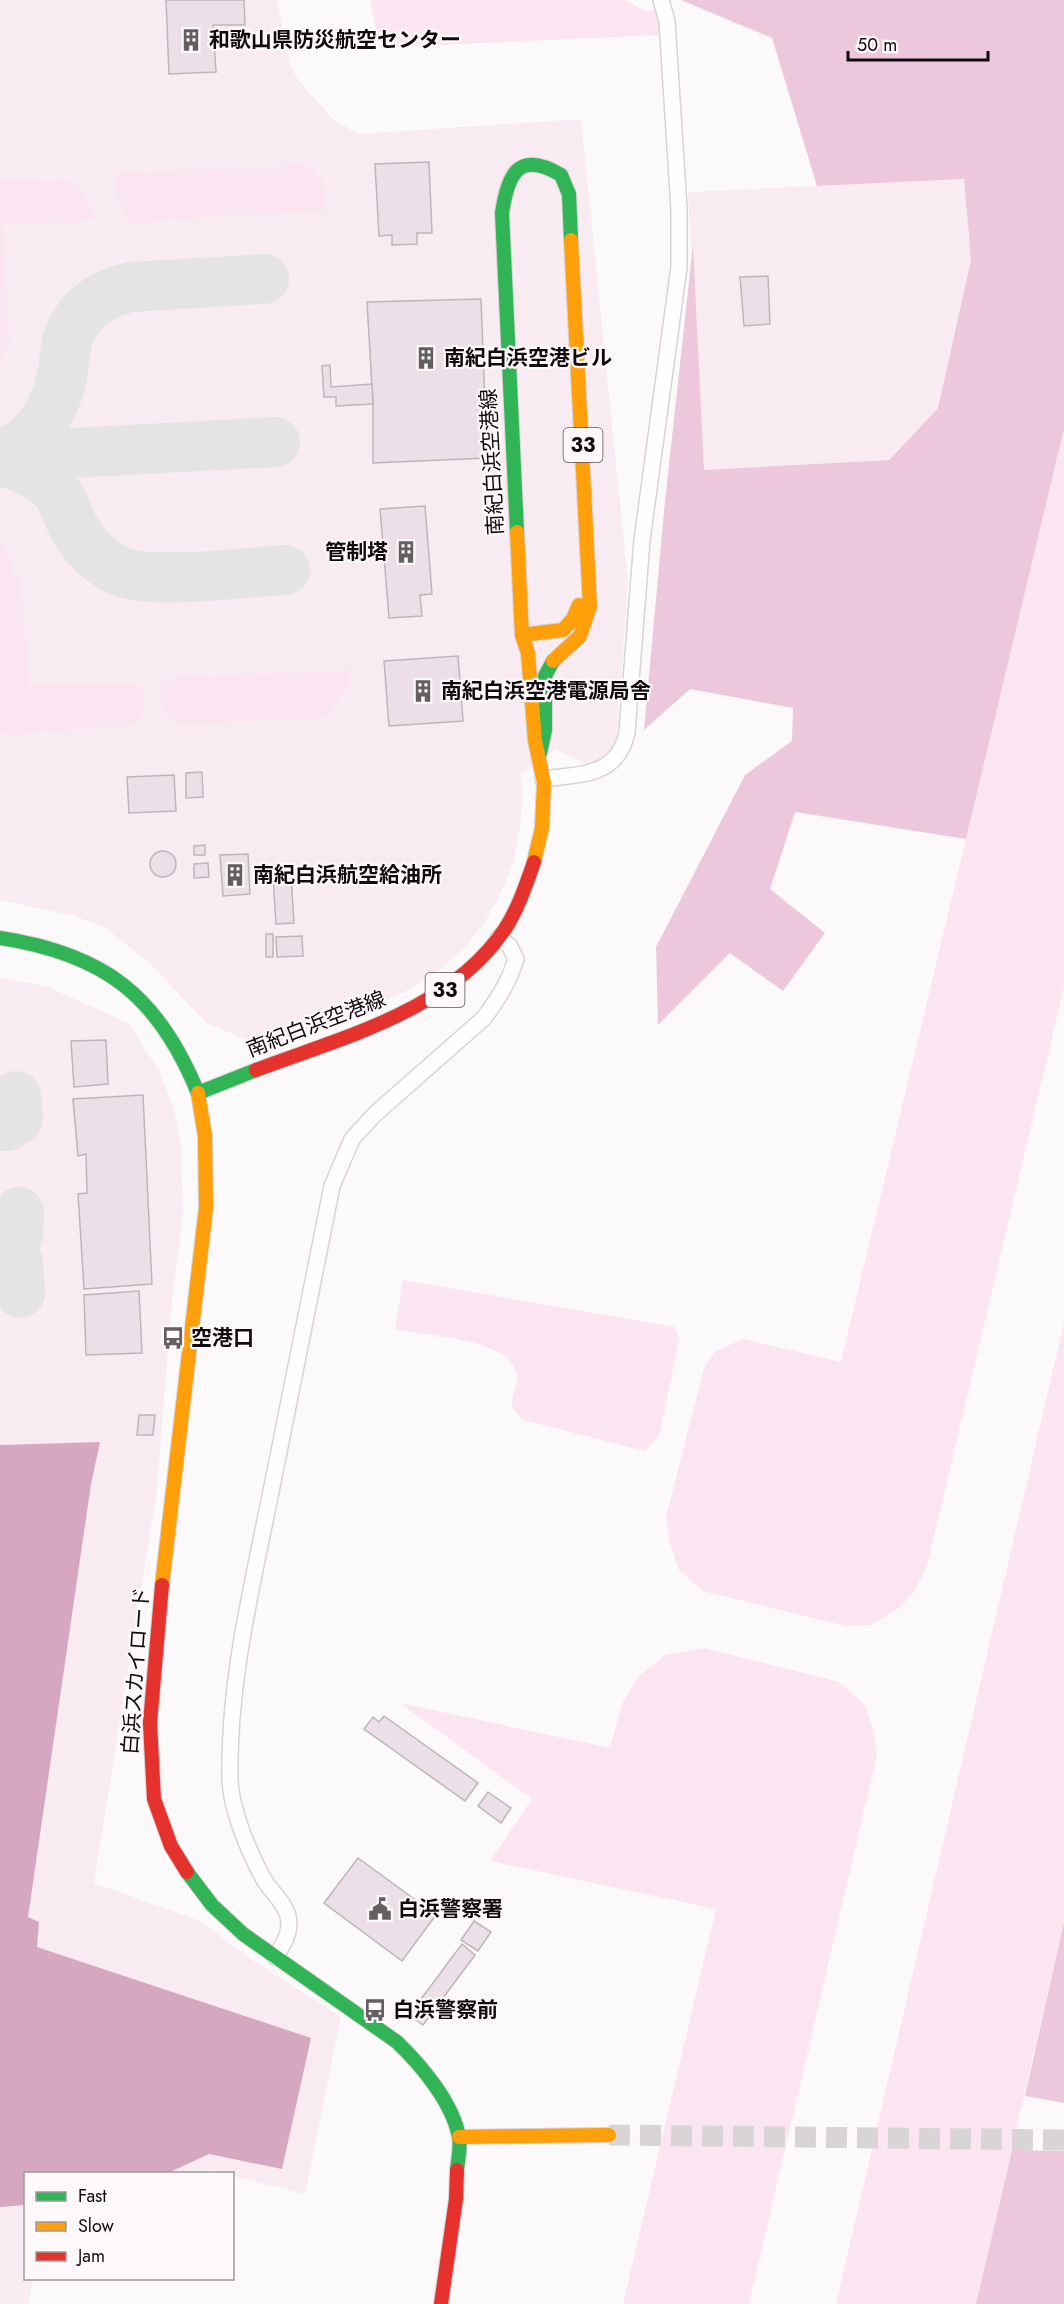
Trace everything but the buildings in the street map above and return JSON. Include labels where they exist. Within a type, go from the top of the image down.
[{"type":"main road","name":"南紀白浜空港線","points":[[198,1093],[371,1027],[423,1003],[466,974],[498,938],[513,913],[532,872],[539,844],[543,779],[540,753],[535,740],[528,653],[522,634],[502,213],[507,180],[526,164],[544,165],[556,171],[565,181],[569,194],[589,556],[590,606],[587,620],[580,636],[550,662],[545,676],[545,730],[540,753]]},
{"type":"main road","points":[[522,634],[557,632],[568,626],[578,611],[589,556]]},
{"type":"main road","points":[[0,938],[35,942],[76,955],[124,984],[165,1026],[186,1061],[198,1093]]},
{"type":"main road","name":"白浜スカイロード","points":[[198,1093],[205,1136],[206,1208],[160,1602],[150,1724],[151,1777],[160,1817],[171,1846],[192,1880],[212,1905],[243,1934],[275,1958],[397,2042],[419,2063],[444,2101],[459,2138],[456,2199],[441,2304]]},
{"type":"main road","points":[[459,2138],[609,2136]]},
{"type":"street","points":[[543,779],[603,769],[623,749],[627,732],[642,540],[679,267],[678,197],[667,21],[661,0]]},
{"type":"street","points":[[275,1958],[288,1932],[288,1917],[283,1905],[264,1880],[249,1849],[239,1820],[230,1784],[230,1728],[241,1641],[332,1186],[352,1139],[392,1099],[484,1018],[496,1002],[509,981],[516,959],[509,945],[498,938]]},
{"type":"shaded area","points":[[0,0],[277,0],[290,64],[298,80],[333,119],[358,134],[581,119],[628,582],[616,745],[612,753],[598,764],[588,765],[556,749],[520,774],[523,790],[520,827],[514,859],[505,884],[485,922],[465,947],[439,970],[408,990],[356,1015],[264,1047],[207,1023],[146,960],[104,927],[74,916],[0,900]]},
{"type":"shaded area","points":[[373,0],[627,0],[646,12],[655,8],[660,35],[394,47],[377,33],[370,2]]},
{"type":"shaded area","points":[[681,0],[1064,0],[1064,429],[966,839],[795,812],[770,889],[825,933],[783,991],[730,953],[658,1025],[656,947],[745,775],[792,741],[793,708],[690,689],[644,730],[665,501],[693,245],[704,470],[889,460],[938,408],[971,260],[964,179],[817,186],[772,38]]},
{"type":"shaded area","points":[[308,165],[322,179],[327,210],[127,222],[116,191],[115,174]]},
{"type":"shaded area","points":[[964,179],[971,260],[938,408],[888,460],[704,470],[688,192]]},
{"type":"shaded area","points":[[66,180],[80,188],[98,219],[2,226],[10,341],[0,360],[0,182]]},
{"type":"shaded area","points":[[1064,429],[1064,987],[927,1566],[915,1590],[900,1607],[871,1625],[846,1626],[703,1591],[679,1570],[670,1543],[666,1517],[704,1368],[716,1351],[743,1339],[841,1362]]},
{"type":"shaded area","points":[[0,543],[10,556],[12,578],[21,576],[29,685],[143,686],[145,712],[131,726],[0,734]]},
{"type":"shaded area","points":[[352,670],[341,698],[320,719],[185,723],[170,721],[161,708],[160,679]]},
{"type":"shaded area","points":[[0,977],[48,987],[128,1023],[158,1069],[174,1108],[181,1148],[183,1214],[171,1310],[157,1490],[94,1883],[200,1921],[251,1959],[341,2017],[305,2194],[234,2176],[234,2172],[208,2170],[204,2172],[24,2172],[24,2280],[33,2280],[28,2304],[0,2304]]},
{"type":"shaded area","points":[[403,1280],[675,1327],[679,1340],[660,1433],[645,1451],[527,1421],[513,1407],[517,1373],[504,1356],[476,1343],[395,1330]]},
{"type":"shaded area","points":[[1064,1323],[1064,1922],[976,2304],[836,2304]]},
{"type":"shaded area","points":[[100,1442],[91,1484],[28,1917],[39,1922],[37,1947],[311,2038],[282,2169],[209,2154],[170,2172],[24,2172],[24,2205],[0,2207],[0,1445]]},
{"type":"shaded area","points":[[704,1648],[839,1682],[864,1704],[872,1725],[877,1755],[749,2304],[623,2304],[716,1909],[490,1861],[532,1799],[400,1703],[610,1748],[622,1704],[637,1678],[665,1655]]},
{"type":"shaded area","points":[[1064,1922],[1064,2103],[1025,2096]]},
{"type":"shaded area","points":[[1012,2150],[1064,2151],[1064,2304],[976,2304]]},
{"type":"taxiway","points":[[0,454],[24,442],[43,422],[56,398],[70,332],[90,305],[113,292],[131,287],[264,279]]},
{"type":"taxiway","points":[[0,457],[275,442]]},
{"type":"taxiway","points":[[0,461],[16,465],[50,485],[59,495],[81,539],[101,560],[117,570],[140,576],[159,577],[285,570]]},
{"type":"taxiway","points":[[0,1126],[7,1126],[18,1119],[16,1096]]},
{"type":"taxiway","points":[[0,1248],[13,1244],[18,1235],[19,1212]]},
{"type":"taxiway","points":[[2,1248],[14,1253],[18,1263],[20,1293]]},
{"type":"tunnel","points":[[609,2135],[1064,2140]]},
{"type":"traffic: fast","points":[[517,532],[502,213],[512,177],[525,165],[547,168],[561,175],[569,194],[571,240]]},
{"type":"traffic: fast","points":[[540,753],[545,730],[545,676],[553,661]]},
{"type":"traffic: fast","points":[[0,938],[37,945],[69,955],[98,968],[123,985],[145,1005],[165,1030],[198,1093],[256,1070]]},
{"type":"traffic: fast","points":[[187,1872],[212,1905],[243,1934],[397,2042],[416,2062],[435,2085],[456,2124],[460,2145],[457,2170]]},
{"type":"traffic: slow","points":[[553,661],[580,636],[590,606],[571,240]]},
{"type":"traffic: slow","points":[[517,532],[522,635],[528,653],[535,740],[544,783],[542,828],[534,862]]},
{"type":"traffic: slow","points":[[522,635],[563,630],[573,619],[579,605]]},
{"type":"traffic: slow","points":[[162,1585],[206,1208],[205,1136],[198,1093]]},
{"type":"traffic: slow","points":[[459,2137],[609,2135]]},
{"type":"traffic: jam","points":[[256,1070],[359,1033],[425,1001],[455,981],[482,957],[505,929],[518,905],[534,862]]},
{"type":"traffic: jam","points":[[162,1585],[150,1723],[154,1799],[171,1846],[187,1872]]},
{"type":"traffic: jam","points":[[441,2304],[456,2199],[457,2170]]},
{"type":"place","name":"和歌山県防災航空センター","points":[[191,40]]},
{"type":"place","name":"南紀白浜空港ビル","points":[[426,358]]},
{"type":"place","name":"管制塔","points":[[406,552]]},
{"type":"place","name":"南紀白浜空港電源局舎","points":[[423,691]]},
{"type":"place","name":"南紀白浜航空給油所","points":[[235,875]]},
{"type":"place","name":"空港口","points":[[173,1338]]},
{"type":"place","name":"白浜警察署","points":[[380,1909]]},
{"type":"place","name":"白浜警察前","points":[[375,2010]]}]
